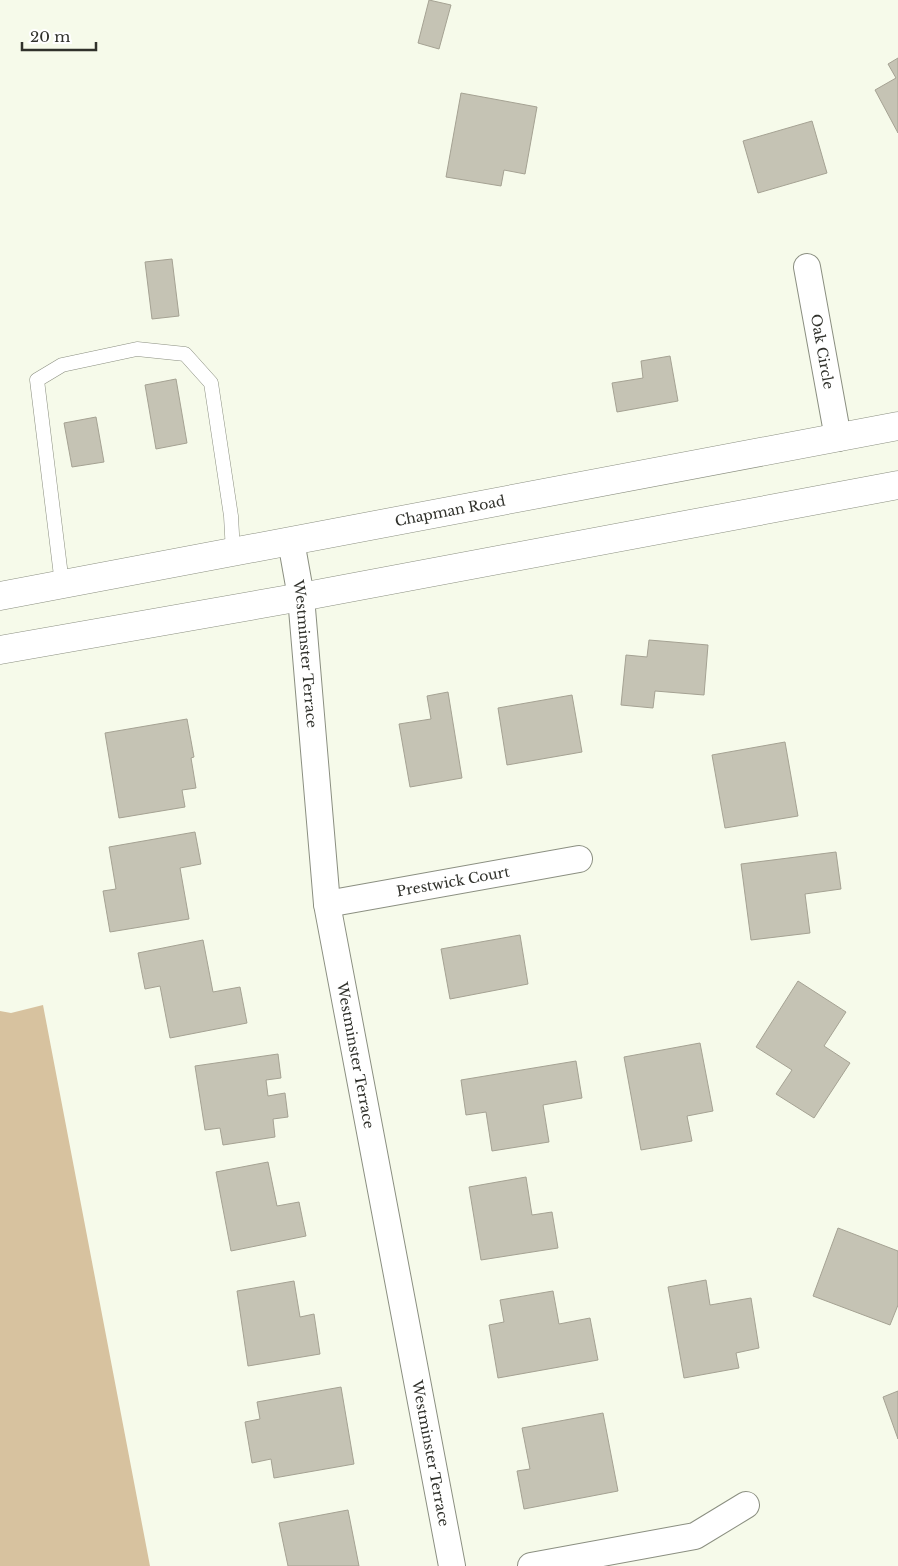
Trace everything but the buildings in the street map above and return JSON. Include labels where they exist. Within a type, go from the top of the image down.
[{"type":"street","name":"Oak Circle","points":[[807,267],[838,438]]},
{"type":"street","name":"Chapman Road","points":[[0,596],[898,426]]},
{"type":"street","points":[[0,650],[301,597],[898,485]]},
{"type":"street","name":"Westminster Terrace","points":[[291,541],[301,597],[327,904],[452,1566]]},
{"type":"street","name":"Prestwick Court","points":[[327,904],[579,859]]},
{"type":"street","points":[[531,1566],[695,1536],[746,1505]]},
{"type":"lane","points":[[62,584],[37,380],[62,366],[138,349],[185,354],[211,383],[231,516],[234,552]]},
{"type":"shaded area","points":[[43,1005],[150,1566],[0,1566],[0,1011],[11,1013]]}]
